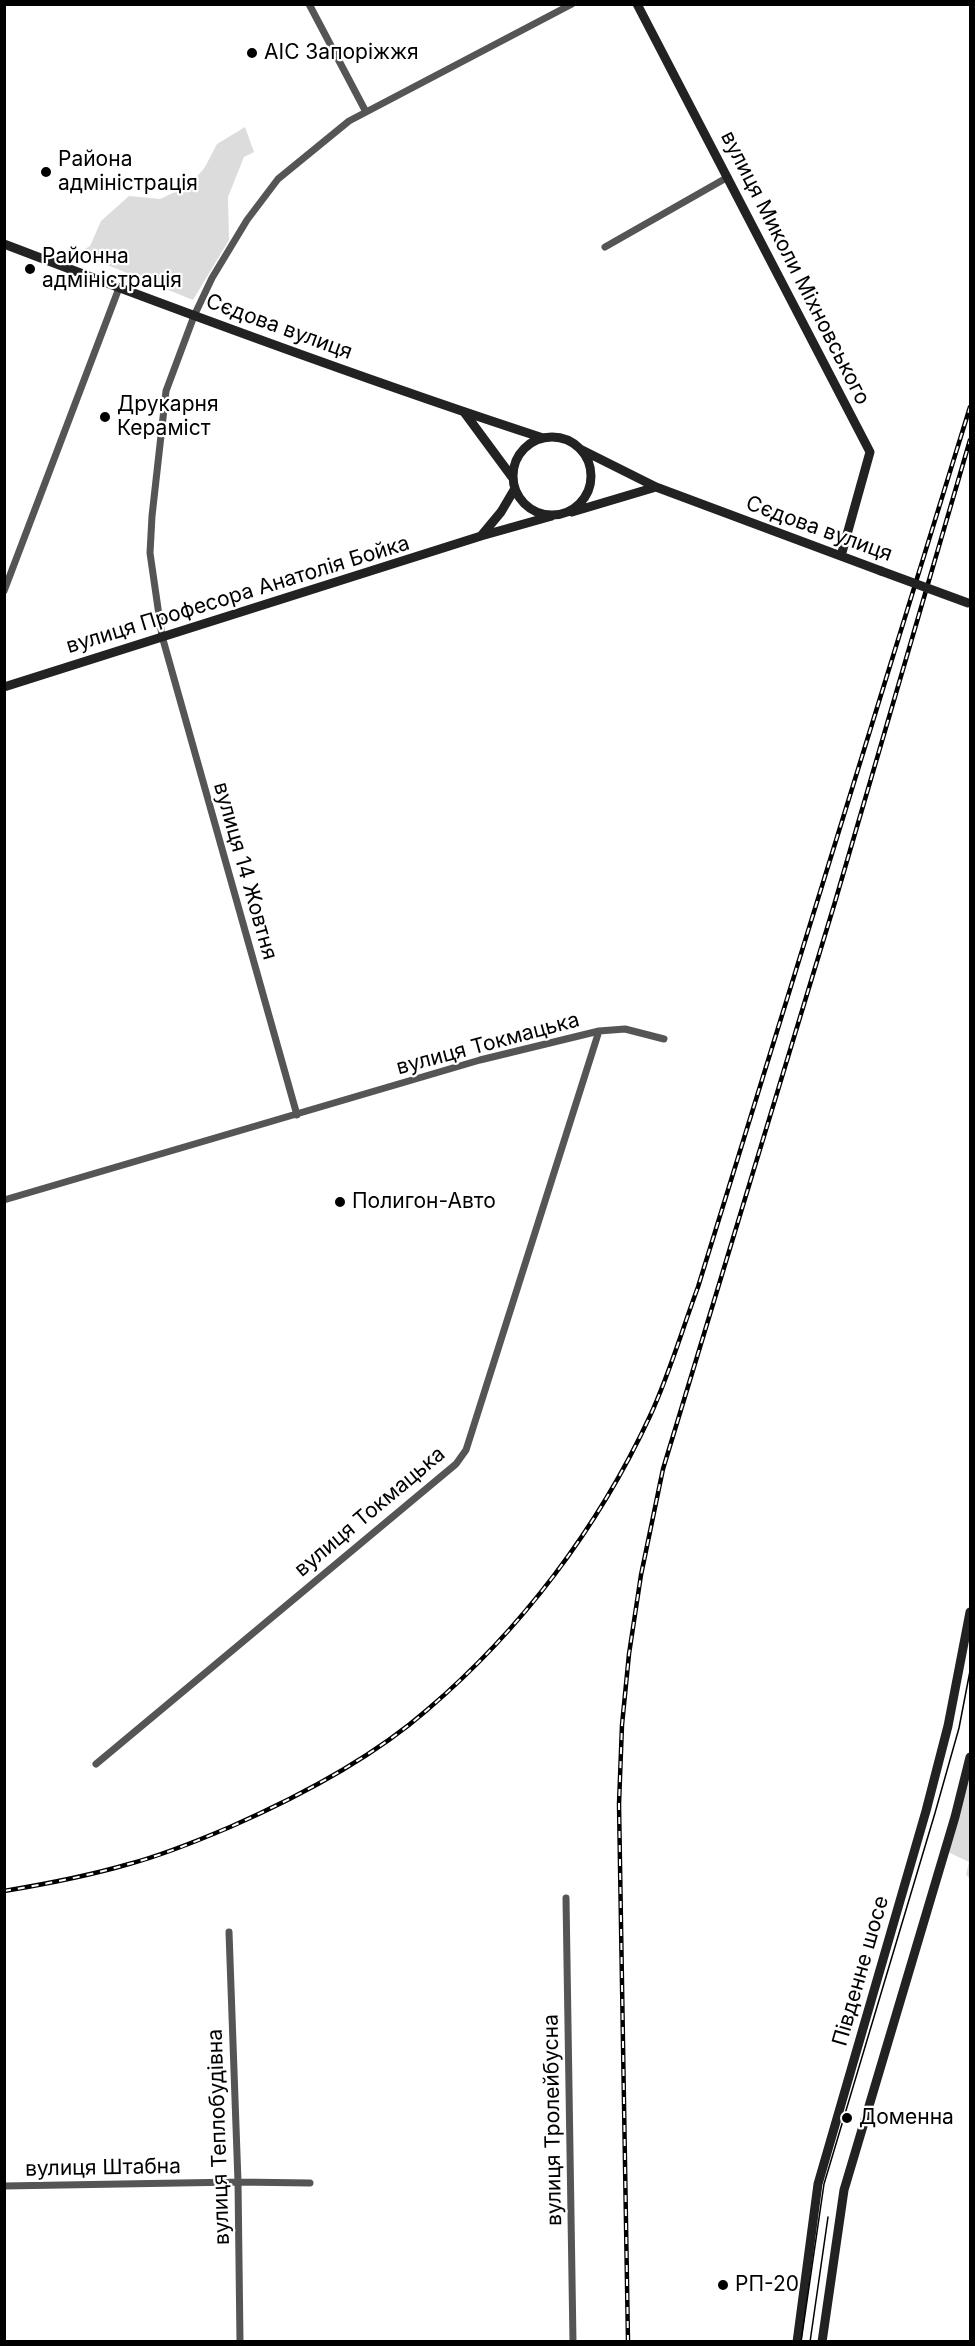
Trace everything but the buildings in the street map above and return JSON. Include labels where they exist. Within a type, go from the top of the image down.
[{"type":"main road","name":"вулиця Миколи Міхновського","points":[[637,4],[870,453],[841,556]]},
{"type":"main road","name":"Сєдова вулиця","points":[[4,244],[194,316],[543,438]]},
{"type":"main road","points":[[464,412],[512,477]]},
{"type":"main road","points":[[564,514],[584,499],[590,487],[589,467],[580,449],[569,441],[556,437],[543,438],[531,443],[520,452],[514,464],[512,477],[514,489],[520,500],[529,509],[540,514],[552,516],[564,514],[656,487]]},
{"type":"main road","name":"Сєдова вулиця","points":[[580,449],[656,487],[969,604]]},
{"type":"main road","points":[[481,536],[501,512],[514,489]]},
{"type":"main road","name":"вулиця Професора Анатолія Бойка","points":[[4,687],[481,536],[552,516]]},
{"type":"main road","name":"Південне шосе","points":[[797,2342],[818,2184],[926,1811],[948,1726],[970,1612]]},
{"type":"main road","points":[[822,2342],[844,2190],[955,1817],[970,1757]]},
{"type":"street","points":[[309,4],[366,112]]},
{"type":"street","name":"вулиця 14 Жовтня","points":[[297,1115],[162,636],[150,553],[166,391],[194,316],[212,278],[247,219],[278,179],[349,121],[572,4]]},
{"type":"street","points":[[605,247],[728,177]]},
{"type":"street","points":[[4,591],[119,288]]},
{"type":"street","name":"вулиця Токмацька","points":[[4,1200],[480,1060],[599,1031],[625,1029],[664,1039]]},
{"type":"street","name":"вулиця Токмацька","points":[[96,1764],[456,1464],[465,1450],[599,1031]]},
{"type":"street","name":"вулиця Тролейбусна","points":[[566,1898],[573,2342]]},
{"type":"street","name":"вулиця Теплобудівна","points":[[229,1932],[238,2182],[240,2342]]},
{"type":"street","name":"вулиця Штабна","points":[[4,2186],[310,2183]]},
{"type":"shaded area","points":[[245,127],[254,152],[244,157],[228,197],[229,240],[193,300],[78,253],[90,246],[101,221],[129,196],[160,199],[190,185],[205,167],[217,144]]},
{"type":"shaded area","points":[[970,1757],[970,1878],[966,1875],[969,1862],[948,1852]]},
{"type":"tram line","points":[[801,2342],[824,2184],[935,1813],[959,1728],[970,1671]]},
{"type":"tram line","points":[[810,2342],[828,2217]]},
{"type":"railway","points":[[4,1891],[98,1872],[180,1847],[230,1827],[333,1776],[405,1728],[461,1679],[525,1611],[581,1537],[629,1458],[650,1416],[698,1287],[970,407]]},
{"type":"railway","points":[[628,2342],[619,1804],[622,1725],[629,1654],[641,1575],[663,1469],[835,902],[970,440]]},
{"type":"place","name":"АІС Запоріжжя","points":[[252,53]]},
{"type":"place","name":"Района адміністрація","points":[[46,172]]},
{"type":"place","name":"Районна адміністрація","points":[[30,269]]},
{"type":"place","name":"Друкарня Кераміст","points":[[105,417]]},
{"type":"place","name":"Полигон-Авто","points":[[340,1202]]},
{"type":"place","name":"Доменна","points":[[847,2118]]},
{"type":"place","name":"РП-20","points":[[723,2285]]}]
